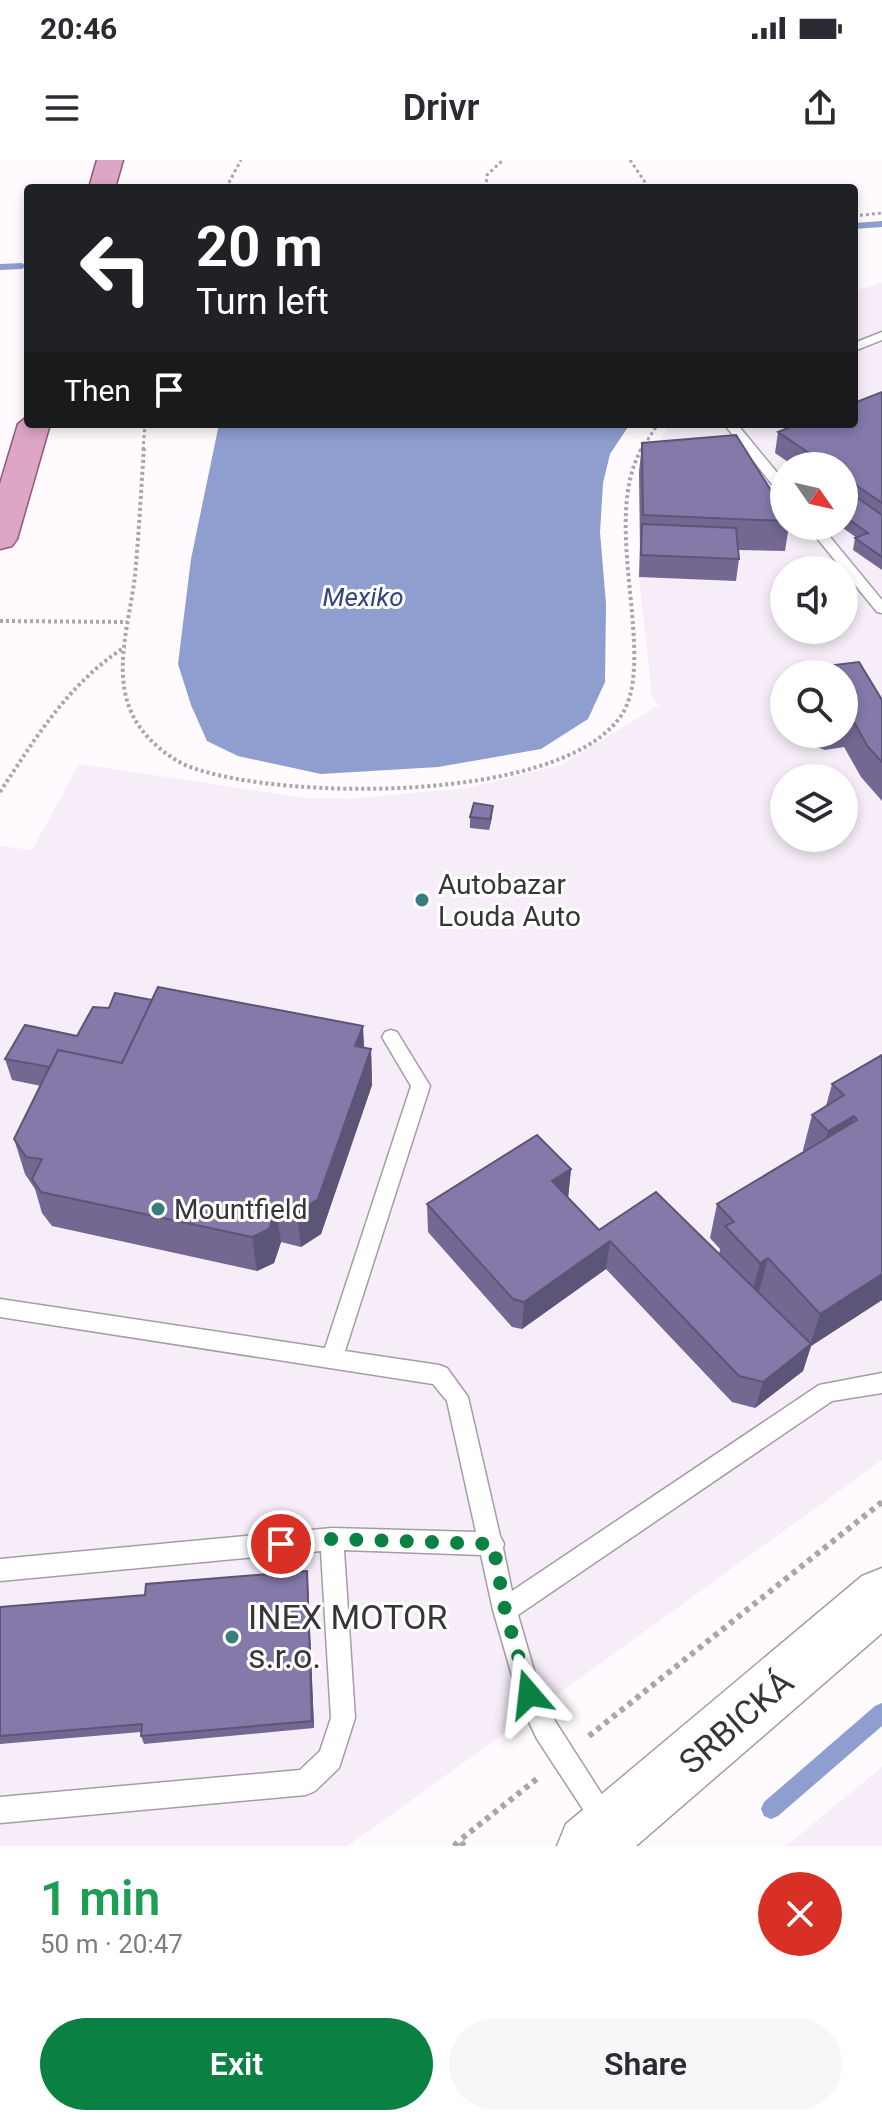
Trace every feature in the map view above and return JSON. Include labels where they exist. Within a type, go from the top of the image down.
[{"type":"main road","points":[[103,184],[110,160]]},
{"type":"main road","points":[[0,539],[33,428]]},
{"type":"street","name":"SRBICKÁ","points":[[607,1840],[882,1596]]},
{"type":"lane","points":[[858,345],[882,336]]},
{"type":"lane","points":[[733,428],[770,473]]},
{"type":"lane","points":[[825,540],[882,609]]},
{"type":"lane","points":[[332,1358],[421,1086],[391,1037]]},
{"type":"lane","points":[[0,1308],[439,1375],[457,1397],[493,1544],[505,1610],[529,1694],[607,1840]]},
{"type":"lane","points":[[505,1610],[827,1392],[882,1383]]},
{"type":"lane","points":[[0,1570],[332,1539],[493,1544]]},
{"type":"lane","points":[[0,1810],[306,1782],[330,1759],[343,1718],[332,1539]]},
{"type":"path","points":[[228,184],[241,160]]},
{"type":"path","points":[[486,184],[487,175],[503,160]]},
{"type":"path","points":[[630,160],[646,184]]},
{"type":"path","points":[[858,216],[882,213]]},
{"type":"path","points":[[145,428],[134,580],[125,647],[126,695],[137,723],[156,744],[191,767],[255,784],[321,789],[464,782],[527,770],[602,738],[620,720],[628,704],[634,661],[624,538],[630,472],[656,428]]},
{"type":"path","points":[[0,621],[127,622]]},
{"type":"path","points":[[0,792],[71,693],[104,658],[125,647]]},
{"type":"path","points":[[459,1844],[882,1502]]},
{"type":"shaded area","points":[[882,283],[882,1460],[348,1846],[0,1846],[0,846],[32,850],[79,764],[306,798],[348,799],[468,788],[561,765],[659,705],[652,697],[639,577],[639,472],[667,428],[858,428],[858,290]]},
{"type":"shaded area","points":[[882,1766],[882,1846],[786,1846],[877,1771]]},
{"type":"water","name":"Mexiko","points":[[218,428],[627,428],[610,454],[603,483],[600,532],[606,604],[605,682],[588,719],[541,749],[438,767],[321,774],[238,756],[207,741],[178,664],[191,559]]},
{"type":"building","points":[[882,392],[882,503],[858,487],[858,452],[807,452],[778,432],[788,428],[858,428],[858,401]]},
{"type":"building","points":[[736,435],[770,489],[770,520],[643,515],[642,443]]},
{"type":"building","points":[[858,498],[882,515],[882,557],[858,540],[858,537],[868,533],[858,526]]},
{"type":"building","points":[[642,524],[736,528],[739,559],[641,555]]},
{"type":"building","points":[[858,662],[882,700],[882,762],[858,729]]},
{"type":"building","points":[[474,803],[493,806],[490,819],[470,817]]},
{"type":"building","points":[[158,987],[363,1026],[355,1046],[371,1049],[318,1199],[297,1213],[276,1208],[269,1229],[252,1237],[41,1192],[32,1179],[42,1159],[26,1157],[14,1139],[58,1050],[122,1063]]},
{"type":"building","points":[[115,993],[152,1000],[122,1063],[58,1050],[50,1067],[5,1059],[25,1025],[77,1036],[93,1007],[109,1008]]},
{"type":"building","points":[[882,1055],[882,1274],[820,1314],[768,1258],[760,1263],[725,1226],[734,1222],[717,1204],[857,1120],[854,1116],[828,1131],[812,1115],[844,1095],[832,1084]]},
{"type":"building","points":[[537,1135],[571,1169],[552,1181],[599,1230],[656,1192],[811,1344],[763,1382],[739,1376],[610,1241],[524,1302],[513,1299],[427,1204]]},
{"type":"building","points":[[307,1571],[312,1721],[141,1736],[142,1724],[0,1736],[0,1607],[145,1595],[146,1584]]},
{"type":"waterway","points":[[858,226],[882,224]]},
{"type":"waterway","points":[[0,267],[22,266]]},
{"type":"waterway","points":[[771,1809],[882,1713]]},
{"type":"place","name":"Autobazar Louda Auto","points":[[422,900]]},
{"type":"place","name":"Mountfield","points":[[158,1209]]},
{"type":"place","name":"INEX MOTOR s.r.o.","points":[[232,1637]]},
{"type":"route","points":[[281,1544],[332,1539],[493,1544],[505,1610],[529,1694]]}]
